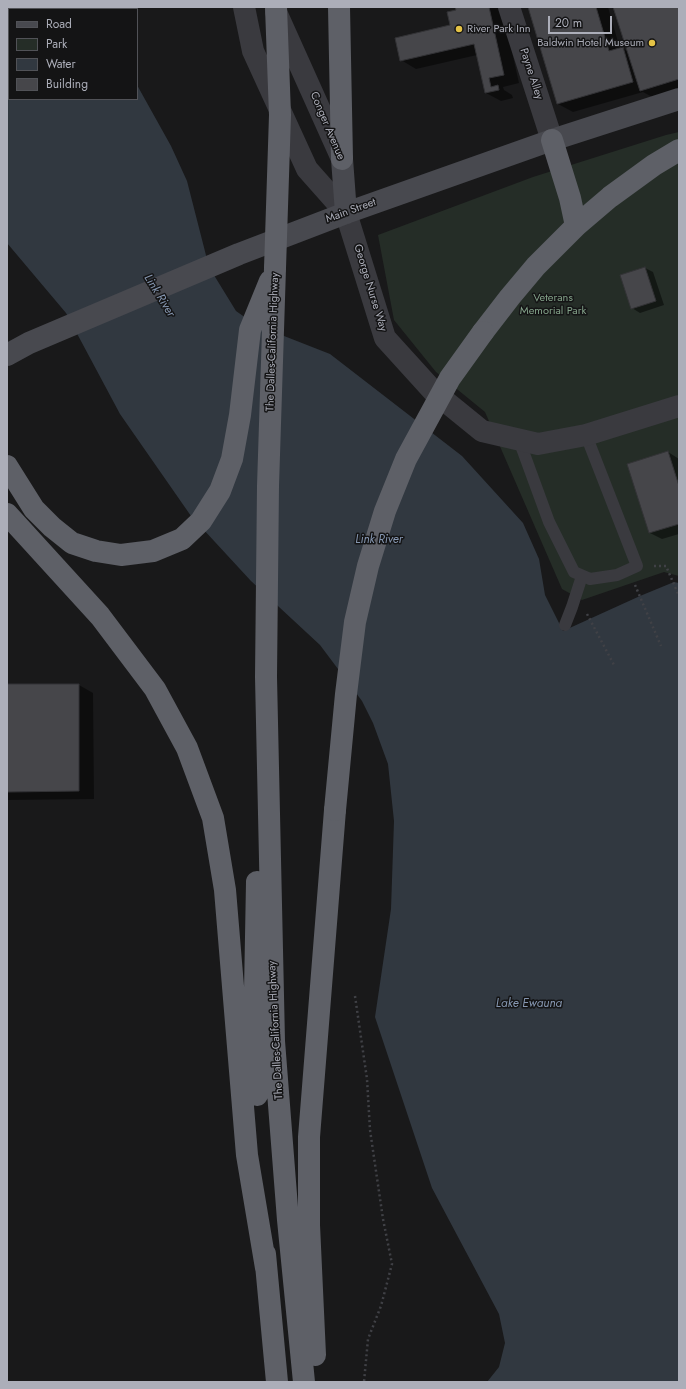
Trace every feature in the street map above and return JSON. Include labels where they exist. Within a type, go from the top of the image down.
[{"type":"highway","name":"The Dalles-California Highway","points":[[275,7],[280,115],[268,486],[266,677],[274,1041],[288,1220],[304,1382]]},
{"type":"highway","points":[[339,7],[342,159]]},
{"type":"highway","points":[[552,140],[570,198],[576,226]]},
{"type":"highway","points":[[318,1382],[315,1360],[309,1225],[309,1137],[335,810],[346,694],[355,622],[370,559],[386,511],[406,459],[450,378],[510,296],[536,266],[576,226],[610,197],[654,165],[679,150]]},
{"type":"highway","points":[[7,466],[34,509],[52,527],[72,543],[96,551],[121,555],[153,551],[182,538],[201,521],[220,490],[232,459],[240,415],[250,330],[275,268]]},
{"type":"highway","points":[[7,514],[100,616],[155,689],[187,748],[213,818],[225,890],[247,1155],[266,1268]]},
{"type":"highway","name":"The Dalles-California Highway","points":[[266,677],[258,812],[254,1046],[266,1268],[277,1382]]},
{"type":"main road","name":"Main Street","points":[[7,354],[29,343],[239,254],[346,213],[552,140],[679,99]]},
{"type":"main road","name":"Conger Avenue","points":[[342,159],[346,213]]},
{"type":"street","points":[[244,7],[254,51],[307,169],[346,213]]},
{"type":"street","name":"Conger Avenue","points":[[275,7],[342,159]]},
{"type":"street","name":"Payne Alley","points":[[509,7],[552,140]]},
{"type":"street","name":"George Nurse Way","points":[[346,213],[385,338],[434,392],[482,431],[538,444],[586,436],[679,406]]},
{"type":"lane","points":[[519,440],[549,522],[574,572],[590,579],[617,575],[633,568],[586,436]]},
{"type":"lane","points":[[565,625],[582,576]]},
{"type":"path","points":[[661,646],[633,568],[666,566],[679,596]]},
{"type":"path","points":[[588,615],[614,665]]},
{"type":"path","points":[[355,996],[367,1079],[370,1130],[383,1219],[392,1264],[381,1306],[368,1339],[364,1382]]},
{"type":"green space","name":"Veterans Memorial Park","points":[[679,132],[679,576],[664,572],[582,600],[562,589],[485,412],[436,372],[394,320],[378,235],[533,177]]},
{"type":"water","points":[[7,7],[93,7],[8,8],[8,100],[138,100],[138,87],[171,146],[187,181],[209,267],[236,311],[256,325],[330,354],[462,456],[523,523],[539,559],[545,595],[563,631],[640,596],[674,582],[679,583],[679,1382],[487,1382],[499,1367],[505,1343],[499,1314],[432,1188],[375,1017],[391,909],[394,821],[388,764],[373,723],[362,701],[320,645],[251,581],[191,516],[120,414],[66,313],[7,243]]},
{"type":"building","points":[[455,7],[489,7],[504,75],[489,78],[491,87],[498,85],[499,90],[485,93],[474,44],[400,61],[395,38],[450,25],[447,12],[456,10]]},
{"type":"building","points":[[528,7],[596,7],[609,51],[623,47],[633,82],[557,104]]},
{"type":"building","name":"Baldwin Hotel Museum","points":[[613,7],[679,7],[679,79],[640,91]]},
{"type":"building","points":[[645,267],[656,301],[631,309],[620,275]]},
{"type":"building","points":[[668,451],[679,486],[679,524],[649,533],[627,464]]},
{"type":"building","points":[[7,684],[79,684],[79,791],[7,792]]},
{"type":"place","name":"River Park Inn","points":[[459,29]]},
{"type":"place","name":"Baldwin Hotel Museum","points":[[652,43]]},
{"type":"water label","name":"Link River","points":[[159,296]]},
{"type":"water label","name":"Link River","points":[[379,540]]},
{"type":"water label","name":"Lake Ewauna","points":[[529,1004]]}]
